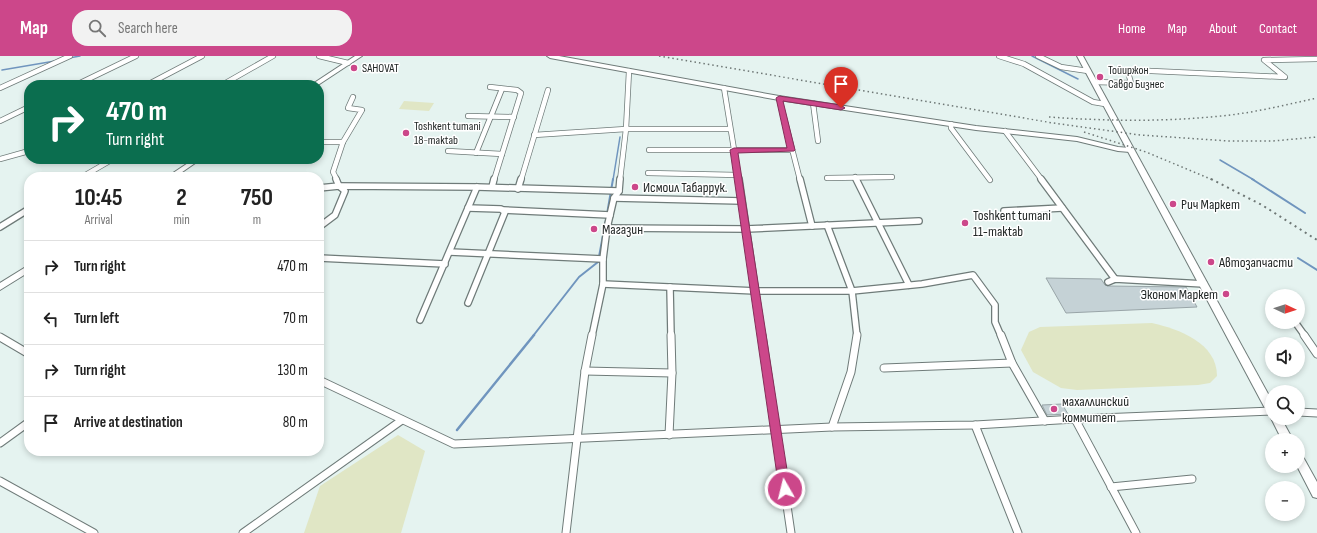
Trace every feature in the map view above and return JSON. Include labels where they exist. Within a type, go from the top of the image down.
[{"type":"main road","points":[[1080,56],[1265,398]]},
{"type":"main road","points":[[1305,471],[1317,493]]},
{"type":"street","points":[[0,88],[70,56]]},
{"type":"street","points":[[86,80],[136,56]]},
{"type":"street","points":[[156,80],[202,56]]},
{"type":"street","points":[[231,80],[273,56]]},
{"type":"street","points":[[319,56],[348,63]]},
{"type":"street","points":[[322,80],[359,56]]},
{"type":"street","points":[[550,56],[779,98],[952,124],[1077,139],[1118,150],[1130,150]]},
{"type":"street","points":[[999,56],[1024,64],[1093,102],[1106,104]]},
{"type":"street","points":[[1038,56],[1061,67],[1088,71]]},
{"type":"street","points":[[1094,82],[1131,83],[1128,72],[1130,70],[1285,77],[1264,60],[1317,59]]},
{"type":"street","points":[[566,533],[585,371],[603,284],[603,259],[607,228],[614,198],[619,191],[626,129],[629,71]]},
{"type":"street","points":[[490,87],[518,90],[521,93],[492,188]]},
{"type":"street","points":[[724,88],[756,291],[791,533]]},
{"type":"street","points":[[476,152],[489,117],[502,89]]},
{"type":"street","points":[[518,189],[548,90]]},
{"type":"street","points":[[324,223],[335,215],[345,191],[339,186],[333,172],[342,142],[362,110],[348,108],[353,97]]},
{"type":"street","points":[[779,98],[791,150],[812,226]]},
{"type":"street","points":[[813,103],[818,141]]},
{"type":"street","points":[[0,121],[24,109]]},
{"type":"street","points":[[468,116],[514,117]]},
{"type":"street","points":[[952,124],[951,128],[990,180]]},
{"type":"street","points":[[534,135],[626,129],[730,129]]},
{"type":"street","points":[[1004,131],[1115,279]]},
{"type":"street","points":[[324,142],[342,142]]},
{"type":"street","points":[[14,155],[24,150]]},
{"type":"street","points":[[648,150],[791,150]]},
{"type":"street","points":[[0,159],[24,152]]},
{"type":"street","points":[[448,152],[502,154]]},
{"type":"street","points":[[91,172],[104,164]]},
{"type":"street","points":[[178,172],[190,164]]},
{"type":"street","points":[[648,173],[738,175]]},
{"type":"street","points":[[855,177],[877,224],[909,285]]},
{"type":"street","points":[[828,178],[892,177]]},
{"type":"street","points":[[324,188],[339,186],[477,187],[619,191]]},
{"type":"street","points":[[420,320],[477,187]]},
{"type":"street","points":[[614,198],[742,201]]},
{"type":"street","points":[[468,208],[501,208],[504,210],[610,215]]},
{"type":"street","points":[[1004,211],[1062,208]]},
{"type":"street","points":[[468,303],[489,253],[504,210]]},
{"type":"street","points":[[0,227],[24,212]]},
{"type":"street","points":[[607,228],[746,229],[919,221]]},
{"type":"street","points":[[827,225],[852,291],[857,334],[851,372],[832,427]]},
{"type":"street","points":[[450,252],[603,259]]},
{"type":"street","points":[[324,258],[445,264]]},
{"type":"street","points":[[0,287],[24,271]]},
{"type":"street","points":[[603,284],[756,291],[852,291],[909,285],[973,275],[995,305],[995,322],[1012,363],[1045,421]]},
{"type":"street","points":[[1108,282],[1115,279],[1204,284]]},
{"type":"street","points":[[669,435],[672,373],[670,287]]},
{"type":"street","points":[[1300,329],[1317,354]]},
{"type":"street","points":[[0,336],[24,351]]},
{"type":"street","points":[[884,368],[1012,363]]},
{"type":"street","points":[[585,371],[672,373]]},
{"type":"street","points":[[324,382],[454,444],[832,427],[975,424],[1265,411]]},
{"type":"street","points":[[1305,412],[1317,413]]},
{"type":"street","points":[[1075,419],[1136,533]]},
{"type":"street","points":[[243,533],[402,420]]},
{"type":"street","points":[[975,424],[1018,533]]},
{"type":"street","points":[[0,443],[24,426]]},
{"type":"street","points":[[1111,487],[1192,479]]},
{"type":"street","points":[[0,481],[94,533]]},
{"type":"green space","points":[[404,101],[434,103],[429,111],[399,109]]},
{"type":"green space","points":[[1152,323],[1174,329],[1195,339],[1204,346],[1211,355],[1215,364],[1217,376],[1210,383],[1198,385],[1077,390],[1061,388],[1033,372],[1021,350],[1029,332],[1040,327]]},
{"type":"green space","points":[[398,435],[425,451],[401,533],[304,533],[320,486]]},
{"type":"building","points":[[1046,278],[1101,279],[1105,285],[1108,286],[1186,287],[1197,307],[1066,313]]},
{"type":"building","name":"махаллинский коммитет","points":[[1062,404],[1068,414],[1047,415],[1042,405]]},
{"type":"waterway","points":[[69,58],[80,56]]},
{"type":"waterway","points":[[1032,56],[1078,79]]},
{"type":"waterway","points":[[2,70],[55,61]]},
{"type":"waterway","points":[[613,180],[620,137]]},
{"type":"waterway","points":[[1220,160],[1254,180]]},
{"type":"waterway","points":[[605,226],[613,179]]},
{"type":"waterway","points":[[1252,179],[1305,213]]},
{"type":"waterway","points":[[533,336],[579,277],[598,262],[604,230]]},
{"type":"waterway","points":[[1298,258],[1317,270]]},
{"type":"waterway","points":[[457,430],[534,335]]},
{"type":"railway","points":[[659,56],[1053,123],[1140,135],[1229,141],[1273,141],[1317,137]]},
{"type":"railway","points":[[1049,117],[1135,120],[1199,118],[1245,113],[1317,98]]},
{"type":"railway","points":[[1084,132],[1146,152],[1213,180]]},
{"type":"railway","points":[[1213,180],[1262,205],[1317,240]]},
{"type":"place","name":"SAHOVAT","points":[[354,68]]},
{"type":"place","name":"Тойиржон Савдо Бизнес","points":[[1100,77]]},
{"type":"place","name":"Toshkent tumani 18-maktab","points":[[406,133]]},
{"type":"place","name":"Исмоил Табаррук.","points":[[635,187]]},
{"type":"place","name":"Рич Маркет","points":[[1173,204]]},
{"type":"place","name":"Toshkent tumani 11-maktab","points":[[965,223]]},
{"type":"place","name":"Магазин","points":[[594,229]]},
{"type":"place","name":"Автозапчасти","points":[[1211,262]]},
{"type":"place","name":"Эконом Маркет","points":[[1226,294]]},
{"type":"place","name":"махаллинский коммитет","points":[[1054,409]]},
{"type":"route","points":[[785,489],[734,150],[791,150],[779,98],[841,108]]}]
